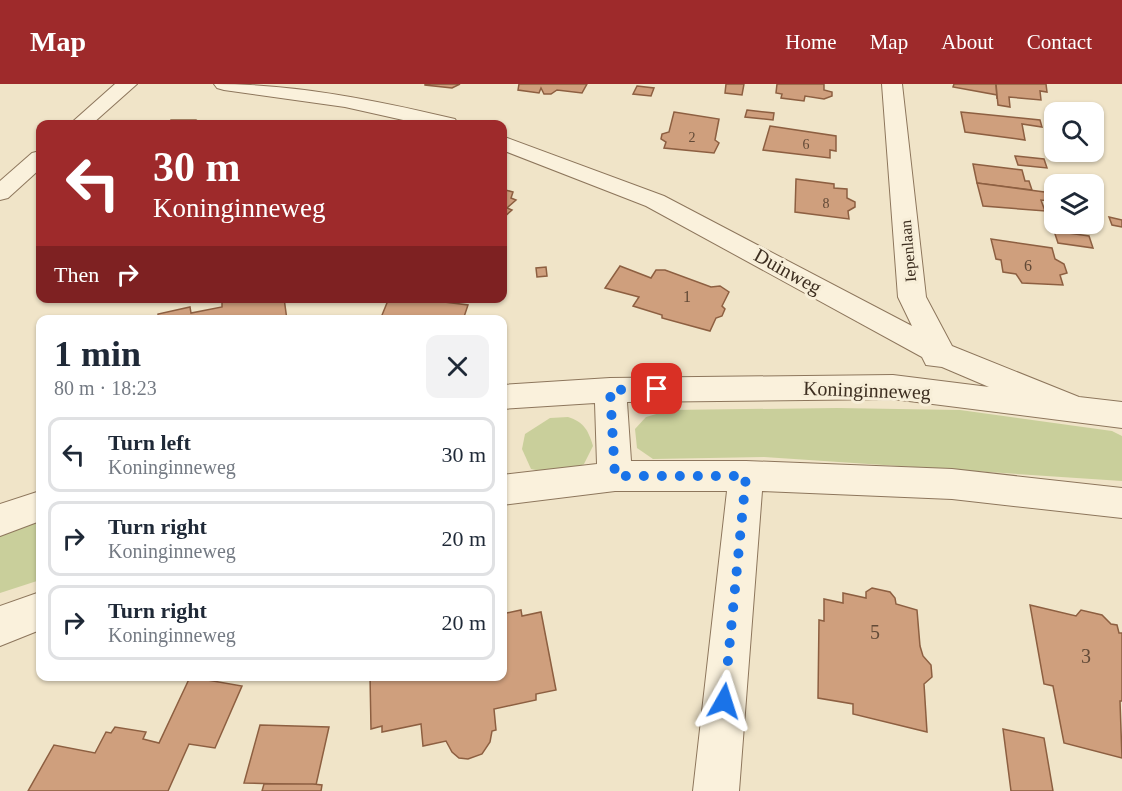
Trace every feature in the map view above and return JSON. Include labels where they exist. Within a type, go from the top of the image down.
[{"type":"street","points":[[85,120],[127,84]]},
{"type":"street","points":[[224,84],[345,101],[429,120]]},
{"type":"street","name":"Iepenlaan","points":[[892,84],[912,297],[941,354]]},
{"type":"street","name":"Duinweg","points":[[507,144],[655,201],[941,354],[1070,407]]},
{"type":"street","points":[[0,193],[36,162]]},
{"type":"street","points":[[893,387],[941,354]]},
{"type":"street","name":"Koninginneweg","points":[[507,397],[610,390],[893,387],[1122,415]]},
{"type":"street","points":[[610,390],[615,476]]},
{"type":"street","points":[[507,489],[615,476],[746,476],[952,484],[1122,503]]},
{"type":"street","points":[[716,791],[746,476]]},
{"type":"street","points":[[0,520],[36,507]]},
{"type":"street","points":[[0,626],[36,612]]},
{"type":"green space","points":[[837,408],[960,410],[1112,431],[1122,436],[1122,481],[764,457],[653,459],[637,448],[635,429],[646,417],[670,410]]},
{"type":"green space","points":[[568,417],[582,424],[591,440],[593,446],[584,464],[559,475],[531,469],[522,449],[525,434],[550,418]]},
{"type":"green space","points":[[36,515],[36,581],[0,593],[0,527]]},
{"type":"building","points":[[425,84],[460,84],[452,88],[425,85]]},
{"type":"building","points":[[519,84],[587,84],[582,93],[557,90],[551,94],[544,94],[541,88],[539,93],[518,90]]},
{"type":"building","points":[[726,84],[744,84],[742,95],[725,93]]},
{"type":"building","points":[[777,84],[824,84],[824,90],[832,92],[832,96],[824,99],[805,96],[804,101],[781,98],[782,94],[776,93]]},
{"type":"building","points":[[954,84],[996,84],[997,95],[953,87]]},
{"type":"building","points":[[996,84],[1046,84],[1047,92],[1040,91],[1041,100],[1009,97],[1010,107],[998,105]]},
{"type":"building","points":[[637,86],[654,88],[651,96],[633,94]]},
{"type":"building","points":[[747,110],[774,113],[773,120],[745,117]]},
{"type":"building","points":[[674,112],[719,119],[715,140],[719,143],[714,153],[664,148],[666,142],[661,139],[662,134],[669,132]]},
{"type":"building","points":[[961,112],[1040,120],[1042,127],[1022,124],[1025,140],[965,132]]},
{"type":"building","points":[[770,126],[836,136],[836,151],[830,150],[830,158],[763,150]]},
{"type":"building","points":[[1015,156],[1044,159],[1047,168],[1018,165]]},
{"type":"building","points":[[973,164],[1022,170],[1025,181],[1029,181],[1032,190],[977,183]]},
{"type":"building","points":[[796,179],[834,184],[834,188],[847,189],[847,198],[855,202],[855,207],[848,211],[849,219],[795,212]]},
{"type":"building","points":[[977,183],[1044,192],[1044,200],[1041,200],[1044,211],[983,206]]},
{"type":"building","points":[[507,190],[513,192],[511,198],[516,200],[507,208]]},
{"type":"building","points":[[1109,217],[1122,220],[1122,227],[1112,225]]},
{"type":"building","points":[[1055,234],[1089,236],[1093,248],[1058,243]]},
{"type":"building","points":[[991,239],[1052,248],[1055,259],[1064,264],[1067,273],[1060,275],[1063,285],[1022,283],[1016,274],[1003,272],[1001,260],[996,259]]},
{"type":"building","points":[[620,266],[651,278],[656,270],[665,270],[711,287],[720,286],[729,292],[722,306],[725,309],[722,316],[716,318],[710,331],[662,318],[662,315],[633,306],[639,297],[605,288]]},
{"type":"building","points":[[546,267],[547,276],[537,277],[536,268]]},
{"type":"building","points":[[222,303],[285,303],[286,315],[158,315],[190,307],[191,313],[222,307]]},
{"type":"building","points":[[387,303],[468,305],[465,315],[382,315]]},
{"type":"building","points":[[872,588],[890,592],[896,604],[917,610],[920,646],[923,656],[931,665],[932,677],[924,684],[927,732],[853,714],[853,704],[818,698],[819,620],[824,621],[824,599],[843,603],[843,593],[866,598],[866,592]]},
{"type":"building","points":[[1030,605],[1076,616],[1081,610],[1102,615],[1111,624],[1117,625],[1119,633],[1122,633],[1122,701],[1120,701],[1122,758],[1064,743],[1053,686],[1044,684]]},
{"type":"building","points":[[521,610],[522,616],[541,612],[556,690],[536,694],[536,700],[494,709],[496,730],[492,731],[490,742],[482,754],[468,759],[459,758],[452,752],[446,741],[423,746],[421,724],[382,732],[382,726],[371,729],[370,681],[507,681],[507,613]]},
{"type":"building","points":[[188,681],[213,681],[242,686],[215,748],[189,744],[168,791],[28,791],[54,745],[95,753],[106,732],[111,733],[115,727],[146,732],[143,739],[159,743]]},
{"type":"building","points":[[260,725],[329,727],[316,785],[244,783]]},
{"type":"building","points":[[1003,729],[1044,738],[1053,791],[1011,791]]},
{"type":"building","points":[[264,784],[322,785],[321,791],[262,791]]},
{"type":"route","points":[[657,389],[610,390],[615,476],[746,476],[724,701]]}]
